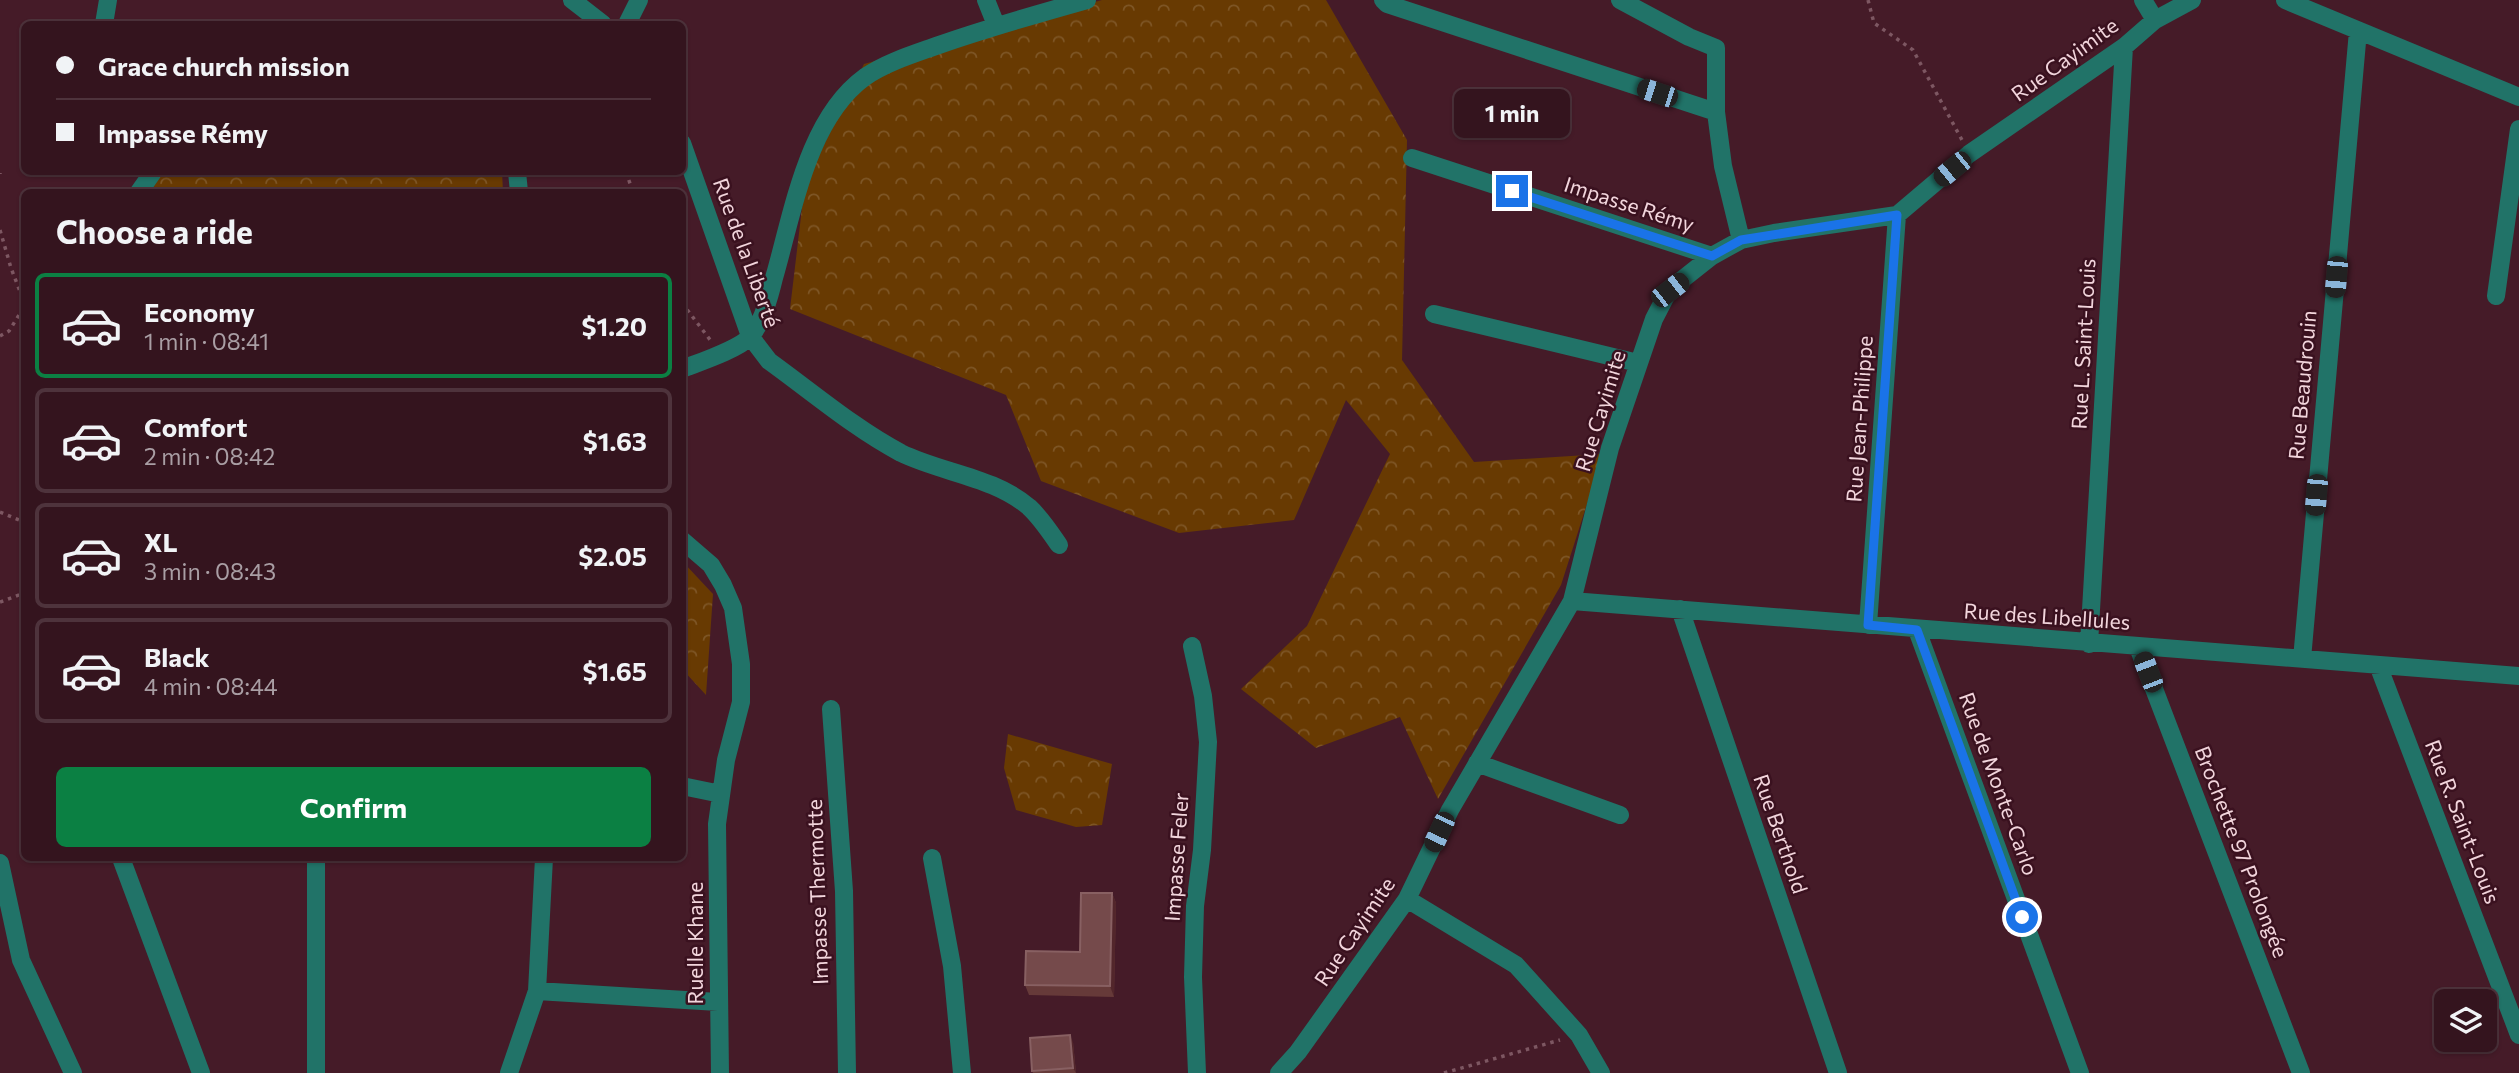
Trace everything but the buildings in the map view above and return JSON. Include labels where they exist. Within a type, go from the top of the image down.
[{"type":"street","points":[[104,21],[108,0]]},
{"type":"street","points":[[572,0],[599,21]]},
{"type":"street","points":[[628,21],[639,0]]},
{"type":"street","points":[[986,0],[996,25]]},
{"type":"street","points":[[686,367],[720,354],[750,337],[766,305],[796,192],[819,136],[836,107],[865,78],[904,57],[996,25],[1087,0]]},
{"type":"street","points":[[1383,0],[1387,5],[1716,113]]},
{"type":"street","points":[[1620,0],[1689,37],[1716,48],[1716,113],[1723,166],[1741,240]]},
{"type":"street","points":[[2143,0],[2155,20]]},
{"type":"street","name":"Rue Cayimite","points":[[1279,1073],[1298,1052],[1407,899],[1450,810],[1572,601],[1610,449],[1654,319],[1670,290],[1712,256],[1741,240],[1897,215],[1969,154],[2124,47],[2155,20],[2192,0]]},
{"type":"street","points":[[2285,0],[2519,97]]},
{"type":"street","name":"Rue Beaudrouin","points":[[2302,659],[2358,31]]},
{"type":"street","name":"Rue L. Saint-Louis","points":[[2089,644],[2124,47]]},
{"type":"street","points":[[2496,296],[2519,129]]},
{"type":"street","name":"Rue de la Liberté","points":[[686,154],[750,337],[769,361],[866,432],[924,463],[995,487],[1017,498],[1042,520],[1059,545]]},
{"type":"street","name":"Impasse Rémy","points":[[1412,158],[1712,256]]},
{"type":"street","name":"Rue Jean-Philippe","points":[[1868,625],[1897,215]]},
{"type":"street","points":[[1434,314],[1638,363]]},
{"type":"street","name":"Ruelle Khane","points":[[686,543],[711,565],[723,585],[733,608],[741,664],[741,702],[726,760],[717,824],[720,1073]]},
{"type":"street","name":"Rue des Libellules","points":[[1572,601],[2519,676]]},
{"type":"street","name":"Rue Berthold","points":[[1680,609],[1838,1073]]},
{"type":"street","name":"Rue de Monte-Carlo","points":[[1917,630],[2080,1073]]},
{"type":"street","name":"Impasse Feler","points":[[1192,646],[1203,696],[1208,742],[1202,850],[1195,906],[1193,977],[1197,1073]]},
{"type":"street","name":"Brochette 97 Prolongée","points":[[2138,647],[2301,1073]]},
{"type":"street","name":"Rue R. Saint-Louis","points":[[2378,665],[2519,1035]]},
{"type":"street","name":"Impasse Thermotte","points":[[831,709],[844,891],[847,1073]]},
{"type":"street","points":[[1477,762],[1620,816]]},
{"type":"street","points":[[686,787],[721,794]]},
{"type":"street","points":[[932,859],[952,967],[962,1073]]},
{"type":"street","points":[[122,861],[201,1073]]},
{"type":"street","points":[[316,861],[316,1073]]},
{"type":"street","points":[[509,1073],[537,991],[544,861]]},
{"type":"street","points":[[0,863],[22,960],[73,1073]]},
{"type":"street","points":[[1407,899],[1516,965],[1579,1035],[1601,1073]]},
{"type":"street","points":[[537,991],[718,1002]]},
{"type":"street","points":[[1298,1052],[1298,1073]]},
{"type":"path","points":[[1868,0],[1874,23],[1913,50],[1969,154]]},
{"type":"path","points":[[0,230],[21,296]]},
{"type":"path","points":[[686,308],[720,354]]},
{"type":"path","points":[[0,336],[9,331],[21,309]]},
{"type":"path","points":[[0,512],[21,521]]},
{"type":"path","points":[[0,602],[21,594]]},
{"type":"path","points":[[1444,1073],[1579,1035]]},
{"type":"green space","points":[[1102,0],[1326,0],[1407,140],[1402,360],[1474,462],[1603,454],[1561,585],[1438,799],[1400,717],[1316,748],[1241,689],[1307,626],[1390,454],[1346,400],[1294,520],[1179,533],[1041,481],[1006,395],[790,309],[805,183],[864,64]]},
{"type":"green space","points":[[161,175],[502,175],[503,189],[152,189]]},
{"type":"green space","points":[[686,565],[713,594],[706,695],[686,673]]},
{"type":"green space","points":[[1008,734],[1112,764],[1102,825],[1076,827],[1016,810],[1004,768]]},
{"type":"route","points":[[1512,191],[1712,256],[1741,240],[1897,215],[1868,625],[1917,630],[2022,917]]}]
